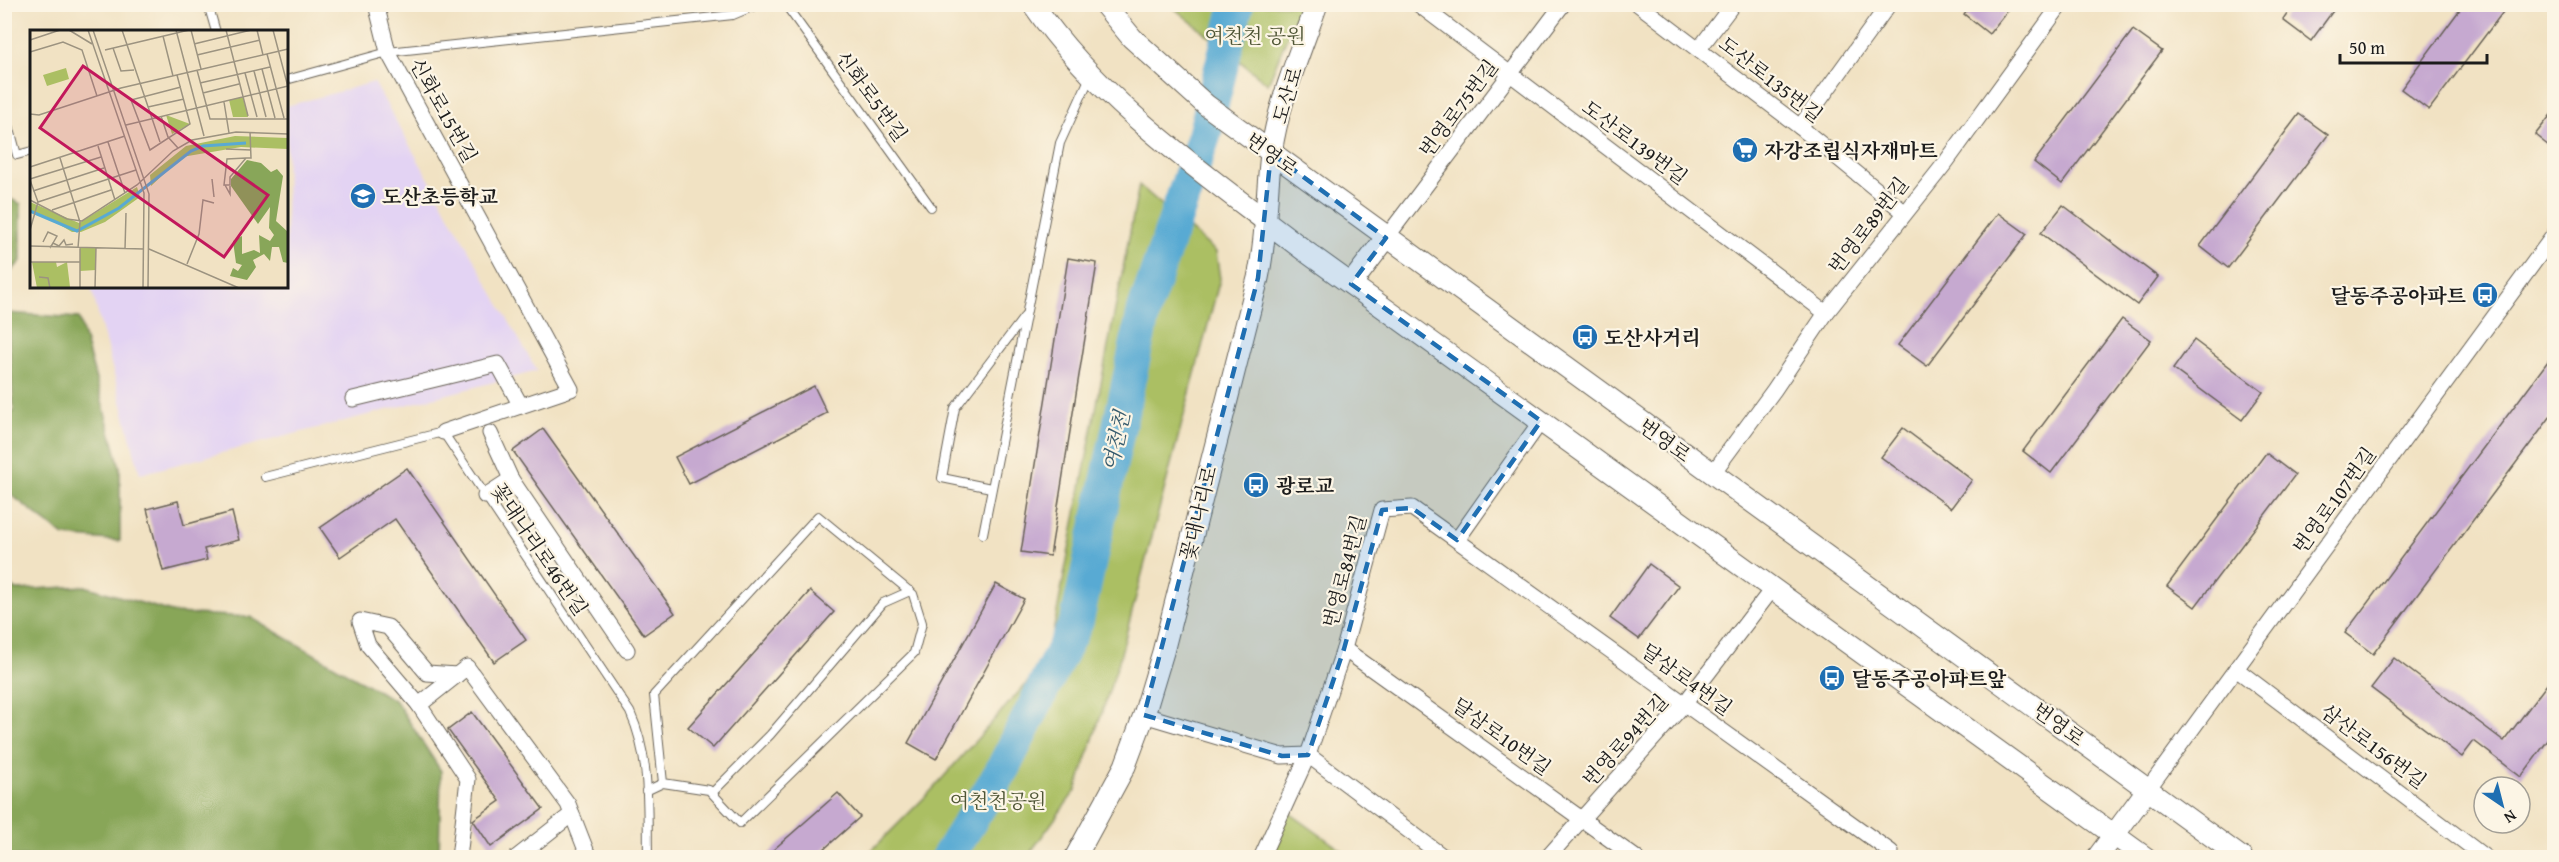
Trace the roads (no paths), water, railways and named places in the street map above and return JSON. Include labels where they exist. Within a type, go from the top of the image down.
[{"type":"main road","points":[[1032,4],[1091,76],[1135,117],[1239,200],[1351,285],[2146,858]]},
{"type":"main road","name":"번영로","points":[[1104,4],[1163,70],[1271,153],[2241,858]]},
{"type":"main road","name":"도산로","points":[[1271,153],[1282,106],[1317,4]]},
{"type":"main road","name":"꽃대나리로","points":[[1075,858],[1125,766],[1144,715],[1163,652],[1258,278],[1267,221],[1271,153]]},
{"type":"main road","points":[[1351,285],[1386,238]]},
{"type":"main road","points":[[2097,858],[2148,789]]},
{"type":"street","name":"신화로15번길","points":[[376,4],[388,52],[572,389],[521,406]]},
{"type":"street","name":"도산로139번길","points":[[1418,4],[1826,313]]},
{"type":"street","name":"번영로75번길","points":[[1386,238],[1563,4]]},
{"type":"street","name":"도산로135번길","points":[[1638,4],[1699,49],[1904,212]]},
{"type":"street","points":[[1699,49],[1733,4]]},
{"type":"street","points":[[1800,128],[1889,4]]},
{"type":"street","name":"번영로89번길","points":[[1712,474],[1826,313],[1946,162],[2061,4]]},
{"type":"street","name":"번영로107번길","points":[[2148,789],[2554,235]]},
{"type":"street","points":[[353,399],[498,363],[521,406],[443,432]]},
{"type":"street","points":[[1457,540],[1541,421]]},
{"type":"street","points":[[490,433],[511,479],[627,650]]},
{"type":"street","points":[[485,496],[511,479]]},
{"type":"street","name":"번영로84번길","points":[[1261,858],[1308,755],[1344,649],[1382,510],[1412,508],[1457,540]]},
{"type":"street","name":"달삼로4번길","points":[[1457,540],[1685,703],[1889,855]]},
{"type":"street","name":"번영로94번길","points":[[1547,858],[1685,703],[1773,588]]},
{"type":"street","points":[[457,675],[427,673],[388,627],[360,621],[368,645],[419,705],[468,779],[459,858]]},
{"type":"street","name":"달삼로10번길","points":[[1344,649],[1636,858]]},
{"type":"street","points":[[419,705],[467,667],[568,804],[589,858]]},
{"type":"street","name":"삼산로156번길","points":[[2236,669],[2486,858]]},
{"type":"street","points":[[1144,715],[1282,756],[1308,755],[1445,858]]},
{"type":"street","points":[[516,858],[572,814]]},
{"type":"lane","points":[[208,4],[215,30]]},
{"type":"lane","points":[[288,79],[388,52],[733,15],[759,4]]},
{"type":"lane","name":"신화로5번길","points":[[786,4],[931,207]]},
{"type":"lane","points":[[983,534],[1060,142],[1091,76]]},
{"type":"lane","points":[[4,107],[17,155],[30,152]]},
{"type":"lane","points":[[991,488],[942,478],[955,408],[1026,314]]},
{"type":"lane","points":[[265,477],[443,432]]},
{"type":"lane","name":"꽃대나리로46번길","points":[[443,432],[630,712],[641,735],[646,791],[648,858]]},
{"type":"lane","points":[[646,791],[663,783],[709,790],[740,823],[914,653],[922,622],[910,591],[818,516],[654,695],[663,783]]},
{"type":"lane","points":[[712,793],[770,735],[883,603],[910,591]]},
{"type":"waterway","name":"여천천","points":[[947,858],[1001,772],[1077,621],[1144,310],[1204,136],[1237,4]]},
{"type":"place","name":"자강조립식자재마트","points":[[1745,150]]},
{"type":"place","name":"도산초등학교","points":[[363,196]]},
{"type":"place","name":"달동주공아파트","points":[[2485,295]]},
{"type":"place","name":"도산사거리","points":[[1585,337]]},
{"type":"place","name":"광로교","points":[[1256,485]]},
{"type":"place","name":"달동주공아파트앞","points":[[1832,678]]},
{"type":"park label","name":"여천천 공원","points":[[1255,35]]},
{"type":"park label","name":"여천천공원","points":[[998,800]]}]
